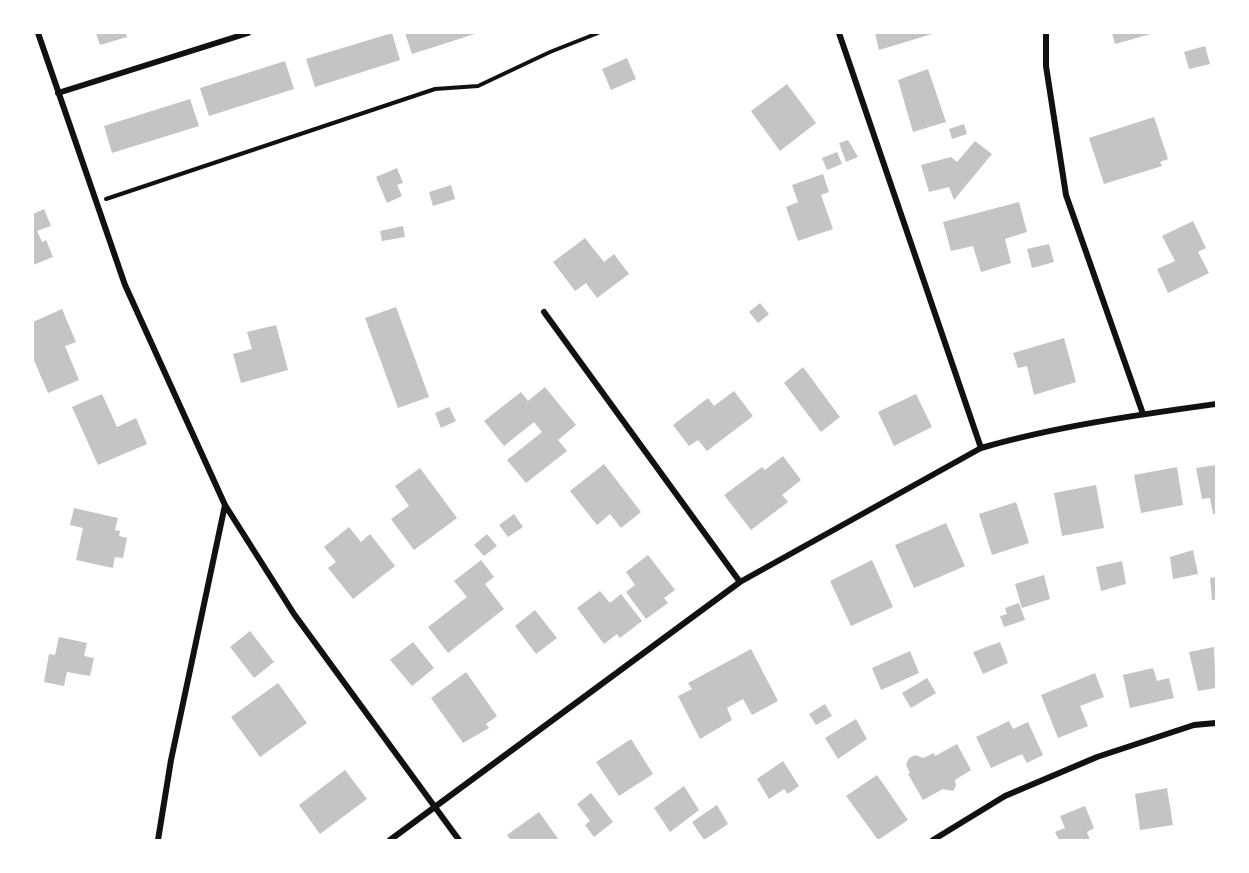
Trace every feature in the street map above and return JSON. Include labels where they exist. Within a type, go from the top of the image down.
[{"type":"street","points":[[38,33],[124,285],[225,505],[294,614],[459,840]]},
{"type":"street","points":[[58,93],[248,33]]},
{"type":"street","points":[[839,33],[981,448]]},
{"type":"street","points":[[1046,33],[1046,66],[1065,195],[1143,414]]},
{"type":"street","points":[[544,312],[740,582]]},
{"type":"street","points":[[390,840],[740,582],[981,448],[1019,437],[1143,414],[1216,404]]},
{"type":"street","points":[[158,840],[171,760],[225,505]]},
{"type":"street","points":[[933,840],[1005,796],[1097,757],[1194,725],[1216,723]]},
{"type":"path","points":[[96,202],[435,89],[478,86],[550,52],[598,33]]},
{"type":"building","points":[[96,33],[126,33],[127,37],[100,45]]},
{"type":"building","points":[[392,33],[400,60],[315,87],[306,59]]},
{"type":"building","points":[[405,33],[478,33],[412,54]]},
{"type":"building","points":[[875,33],[932,33],[932,34],[879,50]]},
{"type":"building","points":[[1112,33],[1151,33],[1151,34],[1115,44]]},
{"type":"building","points":[[1205,46],[1210,64],[1189,69],[1184,52]]},
{"type":"building","points":[[627,58],[636,79],[611,90],[602,69]]},
{"type":"building","points":[[285,61],[294,89],[209,116],[200,88]]},
{"type":"building","points":[[928,69],[946,122],[913,132],[898,80]]},
{"type":"building","points":[[787,84],[816,123],[780,151],[751,111]]},
{"type":"building","points":[[190,99],[199,126],[112,153],[104,126]]},
{"type":"building","points":[[1154,117],[1168,159],[1160,162],[1162,166],[1104,184],[1089,138]]},
{"type":"building","points":[[964,124],[967,134],[952,139],[949,129]]},
{"type":"building","points":[[848,140],[858,157],[846,162],[839,143]]},
{"type":"building","points":[[975,141],[992,154],[954,200],[949,187],[929,192],[921,165],[951,157],[957,162]]},
{"type":"building","points":[[837,152],[842,164],[827,170],[822,158]]},
{"type":"building","points":[[397,168],[403,183],[397,185],[402,196],[387,203],[376,177]]},
{"type":"building","points":[[823,174],[829,192],[821,195],[833,229],[798,241],[786,207],[798,202],[792,185]]},
{"type":"building","points":[[451,185],[455,199],[433,206],[429,192]]},
{"type":"building","points":[[1019,202],[1027,232],[1005,239],[1011,263],[981,272],[973,246],[951,251],[943,222]]},
{"type":"building","points":[[44,209],[51,226],[37,231],[42,242],[46,240],[53,257],[33,265],[33,214]]},
{"type":"building","points":[[1193,221],[1206,248],[1198,252],[1209,273],[1168,293],[1157,269],[1175,261],[1162,236]]},
{"type":"building","points":[[403,226],[405,237],[382,241],[380,231]]},
{"type":"building","points":[[585,238],[604,262],[614,254],[629,274],[597,298],[586,283],[575,291],[553,262]]},
{"type":"building","points":[[1049,244],[1054,262],[1032,268],[1027,249]]},
{"type":"building","points":[[760,303],[769,314],[758,323],[749,312]]},
{"type":"building","points":[[396,307],[429,397],[398,408],[365,318]]},
{"type":"building","points":[[62,309],[76,342],[65,346],[79,380],[48,393],[33,358],[33,322]]},
{"type":"building","points":[[276,325],[288,370],[241,383],[233,354],[252,349],[247,332]]},
{"type":"building","points":[[1064,338],[1076,382],[1034,395],[1027,366],[1018,368],[1013,353]]},
{"type":"building","points":[[803,367],[840,417],[821,432],[784,383]]},
{"type":"building","points":[[545,387],[576,425],[558,440],[567,451],[526,483],[507,460],[542,432],[534,422],[504,446],[484,421],[521,392],[528,401]]},
{"type":"building","points":[[734,391],[753,416],[707,451],[698,440],[689,446],[673,425],[708,398],[714,406]]},
{"type":"building","points":[[102,394],[117,427],[136,418],[147,444],[98,465],[72,407]]},
{"type":"building","points":[[916,394],[932,427],[894,446],[878,412]]},
{"type":"building","points":[[449,407],[456,421],[441,428],[435,413]]},
{"type":"building","points":[[783,456],[801,480],[782,495],[788,502],[751,530],[724,495],[762,467],[765,470]]},
{"type":"building","points":[[604,464],[641,512],[621,528],[610,514],[597,525],[570,491]]},
{"type":"building","points":[[1216,465],[1216,514],[1213,514],[1210,498],[1202,499],[1196,468]]},
{"type":"building","points":[[1177,467],[1183,505],[1141,513],[1134,475]]},
{"type":"building","points":[[420,468],[457,518],[414,550],[391,519],[409,506],[395,486]]},
{"type":"building","points":[[1096,485],[1104,528],[1062,536],[1054,493]]},
{"type":"building","points":[[1016,502],[1029,543],[992,555],[979,514]]},
{"type":"building","points":[[74,508],[118,518],[115,530],[120,531],[119,536],[127,538],[123,558],[115,557],[113,568],[76,560],[83,528],[70,525]]},
{"type":"building","points":[[514,514],[523,527],[508,537],[499,525]]},
{"type":"building","points":[[946,523],[965,566],[914,588],[895,545]]},
{"type":"building","points":[[349,527],[361,542],[370,534],[395,566],[353,599],[328,568],[336,562],[324,547]]},
{"type":"building","points":[[487,534],[497,546],[484,556],[474,545]]},
{"type":"building","points":[[1193,550],[1198,574],[1173,579],[1170,557]]},
{"type":"building","points":[[648,555],[675,590],[664,598],[668,603],[646,619],[626,592],[635,585],[626,572]]},
{"type":"building","points":[[481,560],[494,577],[485,584],[504,609],[448,653],[428,627],[467,597],[454,581]]},
{"type":"building","points":[[872,560],[893,607],[851,626],[830,581]]},
{"type":"building","points":[[1122,561],[1126,584],[1101,591],[1096,567]]},
{"type":"building","points":[[1044,575],[1050,599],[1022,608],[1015,584]]},
{"type":"building","points":[[1216,577],[1216,600],[1212,600],[1210,578]]},
{"type":"building","points":[[600,591],[610,603],[621,594],[642,621],[620,638],[617,634],[604,644],[577,608]]},
{"type":"building","points":[[1019,603],[1025,620],[1004,627],[1000,616],[1007,614],[1005,608]]},
{"type":"building","points":[[535,610],[557,638],[536,654],[515,626]]},
{"type":"building","points":[[250,631],[274,662],[254,678],[230,647]]},
{"type":"building","points":[[59,637],[87,643],[84,656],[94,658],[90,676],[67,672],[64,686],[44,682],[49,654],[55,655]]},
{"type":"building","points":[[413,642],[434,668],[412,686],[390,660]]},
{"type":"building","points":[[1000,642],[1008,663],[983,674],[973,652]]},
{"type":"building","points":[[1214,647],[1216,688],[1198,691],[1189,652]]},
{"type":"building","points":[[751,649],[778,701],[752,715],[743,699],[727,708],[732,720],[700,739],[678,696],[692,689],[688,683]]},
{"type":"building","points":[[910,651],[919,673],[881,690],[872,668]]},
{"type":"building","points":[[1153,668],[1157,681],[1169,678],[1174,698],[1130,708],[1123,675]]},
{"type":"building","points":[[466,672],[497,716],[486,724],[489,728],[463,743],[431,698]]},
{"type":"building","points":[[1095,673],[1104,697],[1080,706],[1088,726],[1058,738],[1041,695]]},
{"type":"building","points":[[927,678],[936,693],[911,708],[902,693]]},
{"type":"building","points":[[278,683],[307,723],[260,757],[231,717]]},
{"type":"building","points":[[825,704],[832,716],[816,725],[809,714]]},
{"type":"building","points":[[856,719],[867,739],[838,759],[825,738]]},
{"type":"building","points":[[1009,721],[1013,729],[1028,722],[1043,755],[1027,763],[1022,754],[991,768],[976,737]]},
{"type":"building","points":[[631,739],[653,774],[619,796],[596,762]]},
{"type":"building","points":[[957,744],[971,770],[955,780],[956,786],[953,791],[943,789],[923,800],[908,774],[910,773],[906,765],[909,758],[915,755],[923,758],[934,753],[935,756]]},
{"type":"building","points":[[783,761],[799,786],[788,794],[784,789],[769,799],[757,779]]},
{"type":"building","points":[[345,770],[367,799],[320,834],[299,805]]},
{"type":"building","points":[[877,775],[908,820],[878,840],[846,796]]},
{"type":"building","points":[[684,786],[699,810],[670,832],[654,808]]},
{"type":"building","points":[[1167,788],[1173,825],[1140,830],[1135,794]]},
{"type":"building","points":[[591,793],[613,822],[594,837],[585,825],[590,821],[577,804]]},
{"type":"building","points":[[717,805],[728,824],[704,840],[692,822]]},
{"type":"building","points":[[1085,806],[1094,828],[1087,832],[1090,840],[1059,840],[1055,832],[1065,828],[1060,816]]},
{"type":"building","points":[[539,812],[559,840],[511,840],[507,835]]}]
